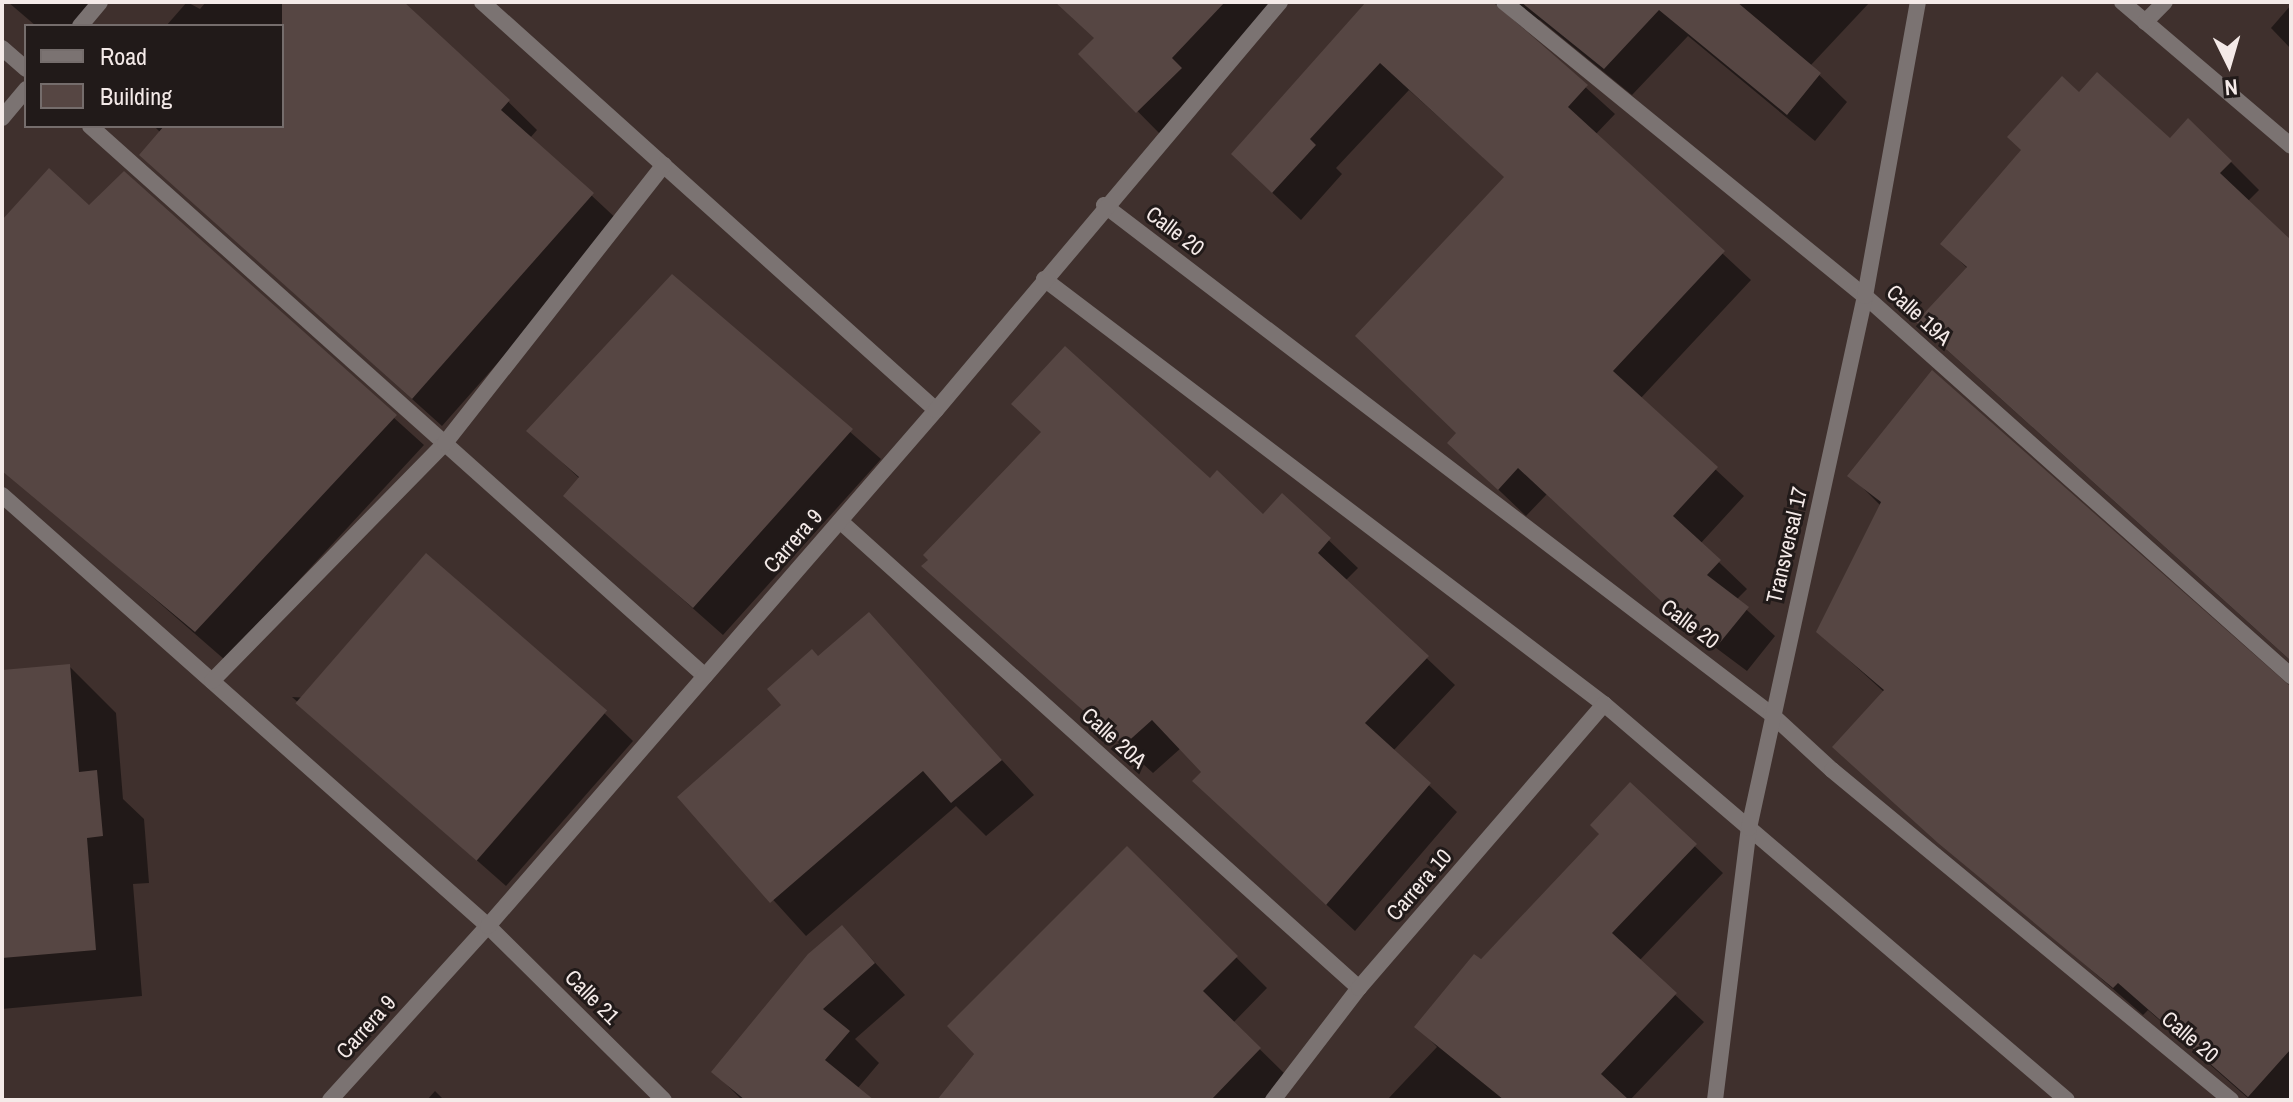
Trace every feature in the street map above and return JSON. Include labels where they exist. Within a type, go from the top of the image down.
[{"type":"street","points":[[82,24],[100,2]]},
{"type":"street","points":[[482,2],[936,410]]},
{"type":"street","name":"Carrera 9","points":[[330,1100],[488,926],[840,521],[936,410],[1104,205],[1280,2]]},
{"type":"street","name":"Calle 19A","points":[[1504,2],[1865,296],[2291,676]]},
{"type":"street","name":"Transversal 17","points":[[1715,1100],[1749,828],[1771,714],[1865,296],[1918,2]]},
{"type":"street","points":[[2122,2],[2291,146]]},
{"type":"street","points":[[2145,22],[2165,2]]},
{"type":"street","points":[[2,48],[24,67]]},
{"type":"street","points":[[2,118],[24,91]]},
{"type":"street","points":[[92,128],[705,676]]},
{"type":"street","points":[[212,681],[445,443],[664,165]]},
{"type":"street","name":"Calle 20","points":[[1104,205],[1771,714],[1832,770],[2231,1100]]},
{"type":"street","points":[[1044,279],[1604,704],[2067,1100]]},
{"type":"street","name":"Calle 21","points":[[2,495],[488,926],[664,1100]]},
{"type":"street","name":"Calle 20A","points":[[840,521],[1359,988]]},
{"type":"street","name":"Carrera 10","points":[[1273,1100],[1359,988],[1604,704]]},
{"type":"building","points":[[282,2],[404,2],[510,100],[501,110],[594,193],[412,399],[139,155],[162,128],[284,128]]},
{"type":"building","points":[[1055,2],[1225,2],[1172,58],[1182,68],[1136,113],[1078,54],[1094,38]]},
{"type":"building","points":[[1366,2],[1493,2],[1588,85],[1568,107],[1725,251],[1613,371],[1718,467],[1673,516],[1721,560],[1707,575],[1749,607],[1718,645],[1662,602],[1518,468],[1498,490],[1447,443],[1456,433],[1355,336],[1504,177],[1380,63],[1310,139],[1316,145],[1272,193],[1231,154]]},
{"type":"building","points":[[1521,2],[1737,2],[1821,73],[1787,115],[1659,10],[1604,69]]},
{"type":"building","points":[[2097,72],[2170,138],[2188,118],[2232,161],[2220,173],[2291,240],[2291,661],[1916,322],[1967,267],[1940,244],[2021,150],[2007,137],[2062,76],[2079,92]]},
{"type":"building","points":[[49,168],[89,205],[124,171],[397,415],[195,632],[2,471],[2,220]]},
{"type":"building","points":[[672,274],[853,429],[693,608],[563,496],[579,477],[526,431]]},
{"type":"building","points":[[1065,346],[1210,478],[1217,470],[1263,514],[1282,493],[1331,538],[1318,553],[1429,656],[1365,723],[1431,783],[1326,905],[1192,781],[1201,772],[1152,720],[1123,746],[921,566],[928,560],[923,555],[1041,432],[1011,404]]},
{"type":"building","points":[[1932,370],[2291,687],[2291,1049],[2248,1097],[2118,983],[2113,988],[1938,843],[1832,747],[1884,690],[1816,632],[1881,502],[1847,476]]},
{"type":"building","points":[[426,553],[607,710],[477,861],[295,703]]},
{"type":"building","points":[[869,612],[1002,760],[951,803],[923,771],[770,903],[677,797],[781,705],[767,689],[812,649],[818,656]]},
{"type":"building","points":[[70,664],[79,772],[97,770],[103,836],[87,838],[96,950],[2,958],[2,670]]},
{"type":"building","points":[[1630,782],[1697,844],[1612,933],[1677,993],[1601,1074],[1629,1100],[1504,1100],[1414,1027],[1474,954],[1481,959],[1599,834],[1590,825]]},
{"type":"building","points":[[1127,846],[1238,956],[1203,991],[1261,1048],[1211,1100],[937,1100],[974,1054],[947,1026]]},
{"type":"building","points":[[842,925],[875,963],[823,1009],[850,1031],[825,1060],[874,1100],[745,1100],[711,1072],[808,954]]}]
